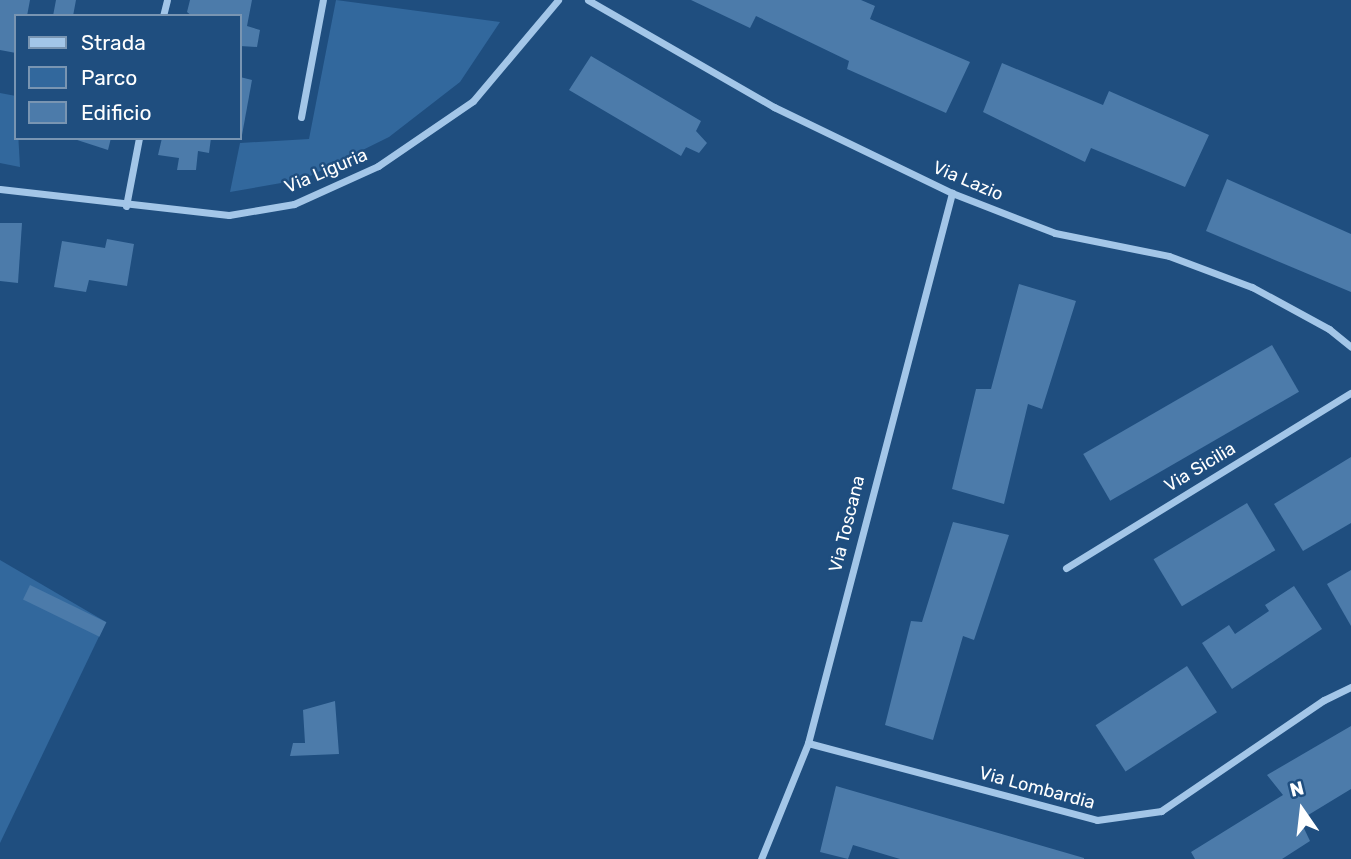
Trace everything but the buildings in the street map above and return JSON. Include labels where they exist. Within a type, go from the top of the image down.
[{"type":"street","points":[[301,117],[323,0]]},
{"type":"street","name":"Via Liguria","points":[[0,189],[125,206],[229,215],[294,204],[379,166],[473,101],[558,0]]},
{"type":"street","name":"Via Lazio","points":[[588,0],[774,107],[952,193],[1055,233],[1169,256],[1240,283],[1329,329],[1351,347]]},
{"type":"street","points":[[125,206],[139,140]]},
{"type":"street","name":"Via Toscana","points":[[761,859],[808,743],[952,193]]},
{"type":"street","name":"Via Sicilia","points":[[1066,568],[1351,393]]},
{"type":"street","name":"Via Lombardia","points":[[808,743],[1097,820],[1161,811],[1324,699],[1351,687]]},
{"type":"green space","points":[[336,0],[500,22],[460,82],[389,137],[304,179],[230,192],[240,143],[309,139]]},
{"type":"green space","points":[[0,93],[14,96],[14,140],[18,140],[20,167],[0,163]]},
{"type":"green space","points":[[0,560],[106,622],[0,843]]}]
